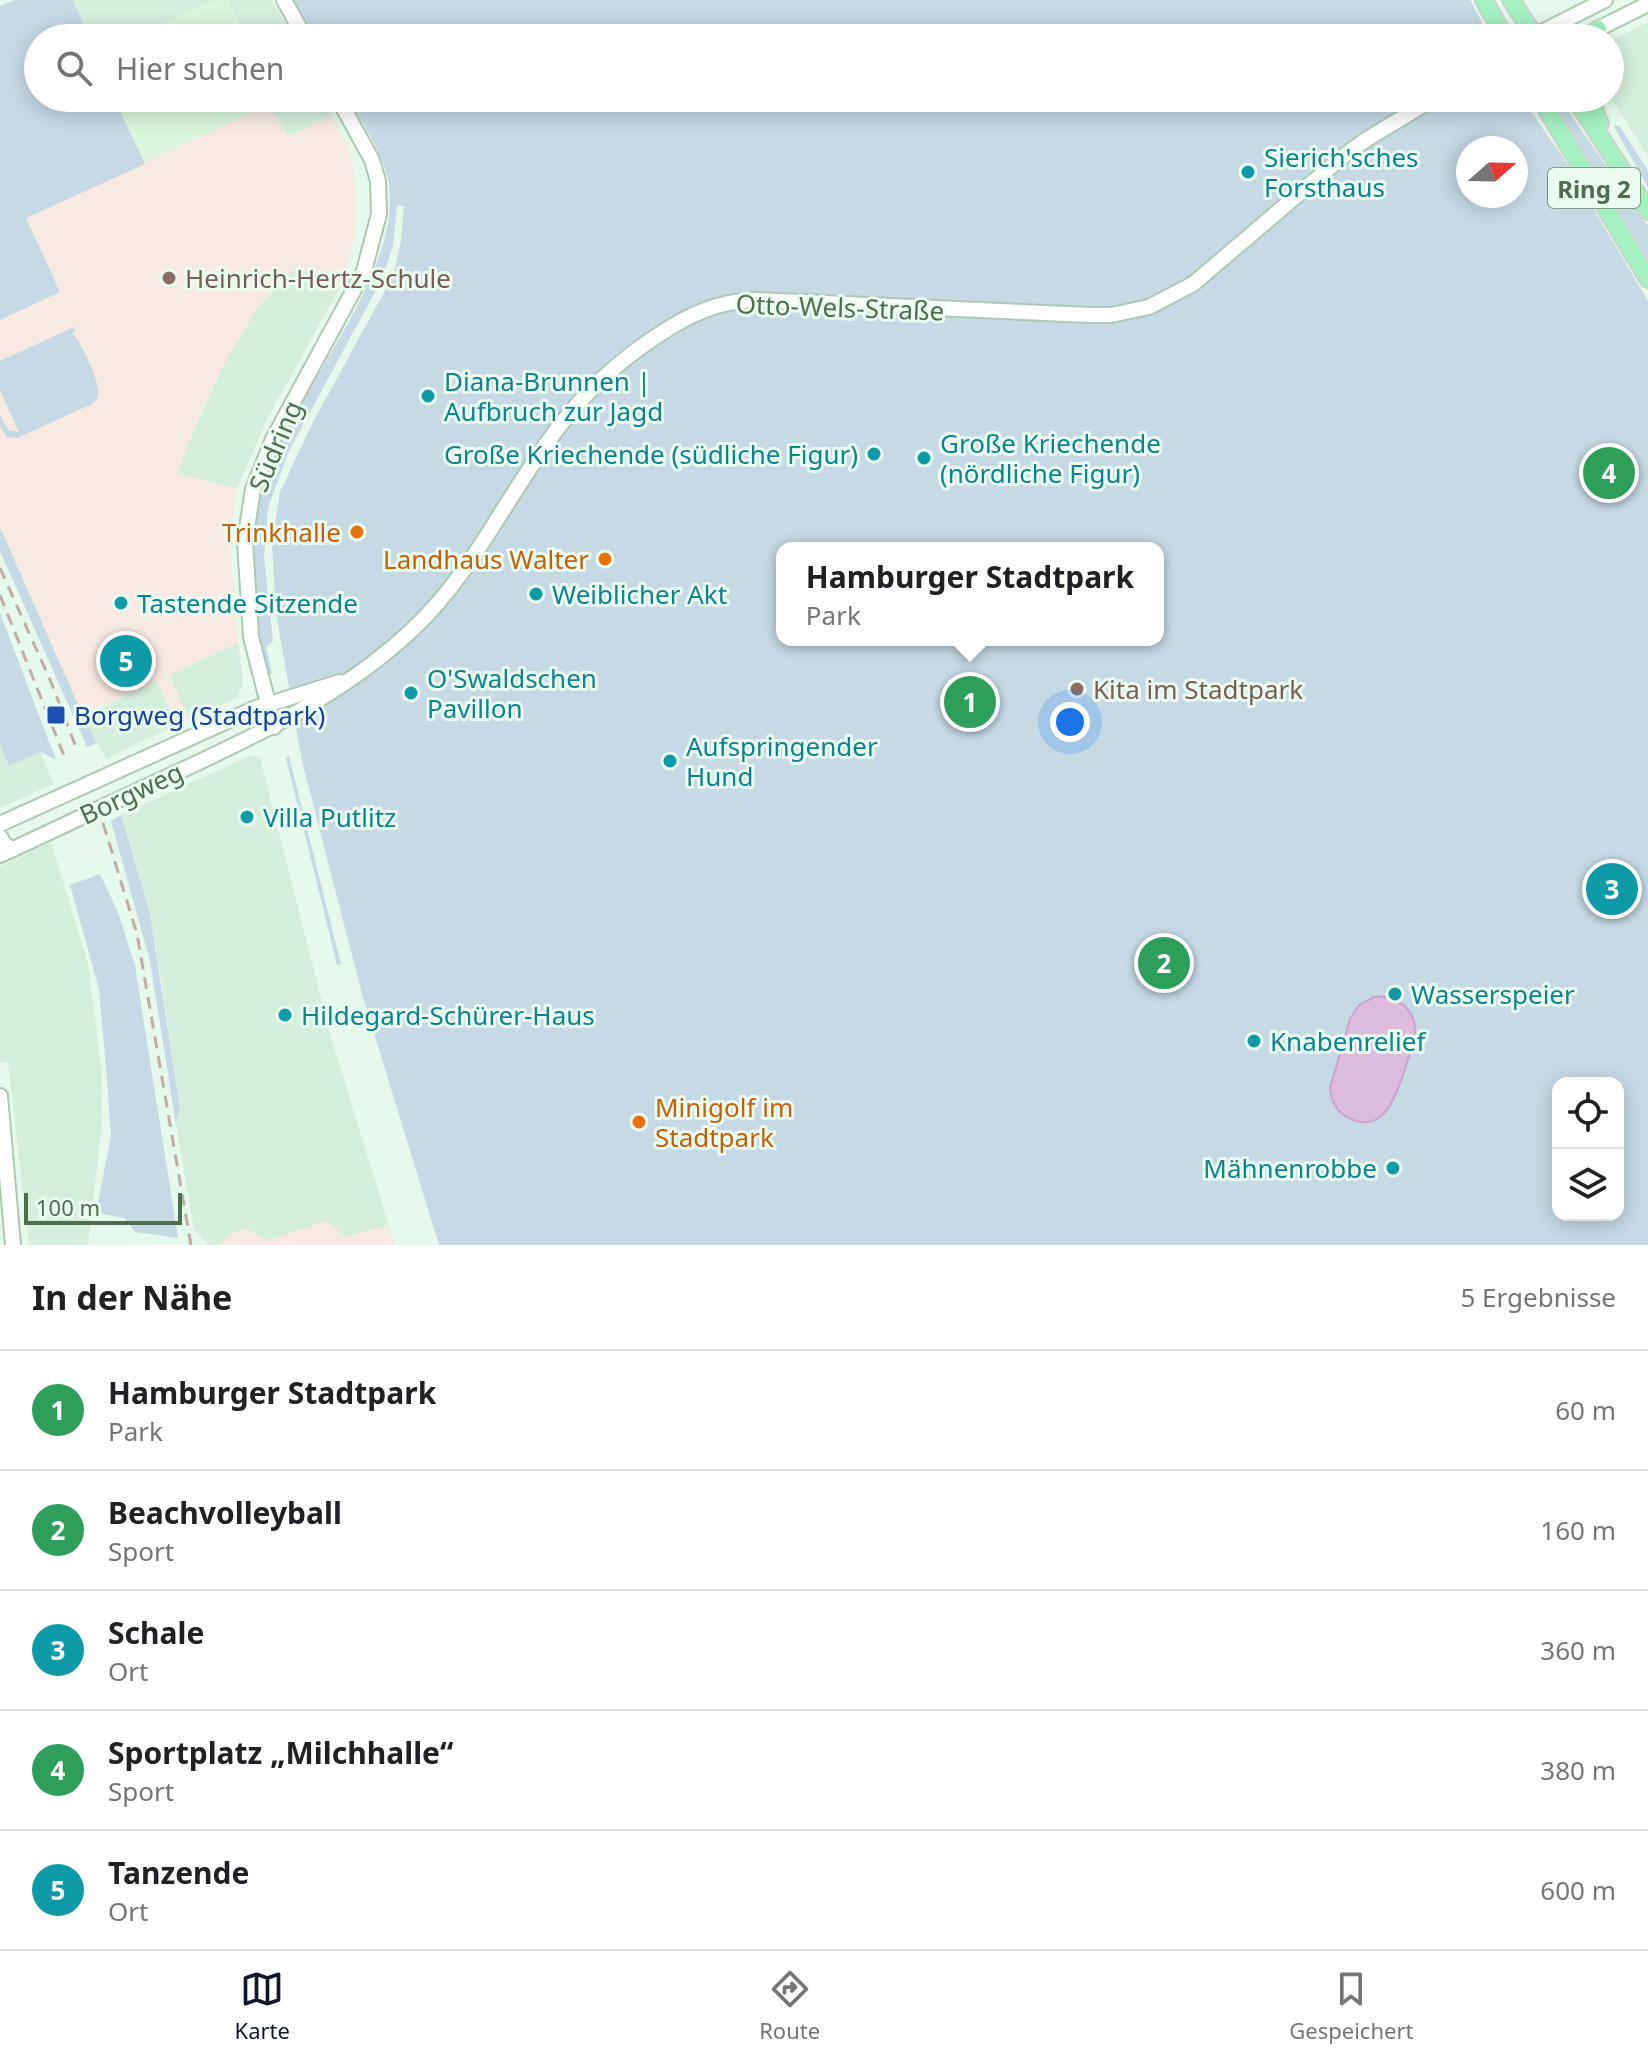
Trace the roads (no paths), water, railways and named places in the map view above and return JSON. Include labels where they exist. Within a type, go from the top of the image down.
[{"type":"main road","points":[[1484,0],[1497,24]]},
{"type":"main road","points":[[1511,0],[1526,24]]},
{"type":"main road","name":"Ring 2","points":[[1548,112],[1648,279]]},
{"type":"main road","name":"Ring 2","points":[[1584,112],[1648,211]]},
{"type":"main road","points":[[1595,112],[1610,152]]},
{"type":"street","points":[[284,0],[297,24]]},
{"type":"street","points":[[1556,24],[1587,5],[1605,0]]},
{"type":"street","points":[[1611,24],[1648,4]]},
{"type":"street","name":"Südring","points":[[274,727],[251,637],[245,541],[253,489],[273,439],[364,271],[379,214],[378,181],[372,160],[346,112]]},
{"type":"street","name":"Otto-Wels-Straße","points":[[274,727],[330,695],[412,631],[446,594],[553,434],[592,388],[633,352],[686,318],[727,302],[755,300],[1090,315],[1111,315],[1149,307],[1193,284],[1367,139],[1413,112]]},
{"type":"street","name":"Otto-Wels-Straße","points":[[268,703],[348,679]]},
{"type":"street","name":"Borgweg","points":[[268,703],[0,828],[6,852],[274,727]]},
{"type":"street","points":[[240,715],[250,720],[253,729],[250,738]]},
{"type":"street","points":[[0,1096],[13,1245]]},
{"type":"railway","points":[[0,568],[51,682],[77,750]]},
{"type":"railway","points":[[0,595],[65,758]]},
{"type":"railway","points":[[103,823],[137,934],[191,1245]]},
{"type":"place","name":"Sierich'sches Forsthaus","points":[[1248,172]]},
{"type":"place","name":"Heinrich-Hertz-Schule","points":[[169,278]]},
{"type":"place","name":"Diana-Brunnen | Aufbruch zur Jagd","points":[[428,396]]},
{"type":"place","name":"Große Kriechende (südliche Figur)","points":[[874,454]]},
{"type":"place","name":"Große Kriechende (nördliche Figur)","points":[[924,458]]},
{"type":"place","name":"Sportplatz „Milchhalle“","points":[[1609,473]]},
{"type":"place","name":"Trinkhalle","points":[[357,532]]},
{"type":"place","name":"Landhaus Walter","points":[[605,559]]},
{"type":"place","name":"Weiblicher Akt","points":[[536,594]]},
{"type":"place","name":"Tastende Sitzende","points":[[121,603]]},
{"type":"place","name":"Tanzende","points":[[126,661]]},
{"type":"place","name":"Kita im Stadtpark","points":[[1077,689]]},
{"type":"place","name":"O'Swaldschen Pavillon","points":[[411,693]]},
{"type":"place","name":"Hamburger Stadtpark","points":[[970,702]]},
{"type":"place","name":"Borgweg (Stadtpark)","points":[[56,715]]},
{"type":"place","name":"Aufspringender Hund","points":[[670,761]]},
{"type":"place","name":"Villa Putlitz","points":[[247,817]]},
{"type":"place","name":"Schale","points":[[1612,889]]},
{"type":"place","name":"Beachvolleyball","points":[[1164,963]]},
{"type":"place","name":"Wasserspeier","points":[[1395,994]]},
{"type":"place","name":"Hildegard-Schürer-Haus","points":[[285,1015]]},
{"type":"place","name":"Knabenrelief","points":[[1254,1041]]},
{"type":"place","name":"Minigolf im Stadtpark","points":[[639,1122]]},
{"type":"place","name":"Mähnenrobbe","points":[[1393,1168]]}]
